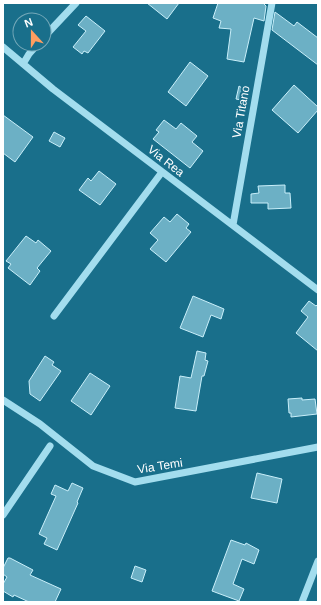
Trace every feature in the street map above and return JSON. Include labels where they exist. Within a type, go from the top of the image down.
[{"type":"street","points":[[52,28],[76,3]]},
{"type":"street","name":"Via Titano","points":[[233,225],[272,3]]},
{"type":"street","name":"Via Rea","points":[[3,47],[53,88],[318,290]]},
{"type":"street","points":[[23,64],[31,52]]},
{"type":"street","points":[[54,316],[162,172]]},
{"type":"street","name":"Via Temi","points":[[3,400],[40,424],[93,466],[136,482],[318,447]]},
{"type":"street","points":[[3,515],[50,446]]},
{"type":"street","points":[[302,602],[318,561]]},
{"type":"building","points":[[147,3],[179,3],[167,19]]},
{"type":"building","points":[[218,3],[263,3],[266,6],[264,21],[254,18],[244,62],[227,59],[231,29],[219,28],[221,21],[213,18]]},
{"type":"building","points":[[275,12],[294,26],[297,22],[318,38],[318,65],[272,30]]},
{"type":"building","points":[[86,16],[105,31],[88,53],[84,51],[82,54],[73,47],[86,31],[78,25]]},
{"type":"building","points":[[190,62],[208,76],[186,106],[168,92]]},
{"type":"building","points":[[294,85],[318,107],[318,110],[298,133],[272,110]]},
{"type":"building","points":[[239,86],[248,92],[246,101],[236,99]]},
{"type":"building","points":[[3,115],[33,137],[15,162],[3,153]]},
{"type":"building","points":[[164,120],[176,129],[181,123],[197,136],[192,142],[203,151],[190,168],[153,139],[159,132],[156,130]]},
{"type":"building","points":[[54,132],[65,138],[60,147],[49,141]]},
{"type":"building","points":[[99,171],[116,184],[100,205],[79,190],[88,178],[91,181]]},
{"type":"building","points":[[285,185],[285,193],[290,193],[291,208],[268,209],[268,203],[251,203],[251,194],[259,193],[258,186]]},
{"type":"building","points":[[177,214],[189,224],[186,228],[191,232],[166,262],[150,249],[158,240],[150,233],[164,217],[170,222]]},
{"type":"building","points":[[26,236],[36,243],[38,240],[51,251],[37,268],[40,271],[30,285],[8,268],[11,264],[6,261]]},
{"type":"building","points":[[193,296],[224,309],[221,319],[211,315],[203,337],[180,328]]},
{"type":"building","points":[[309,301],[316,306],[318,304],[318,351],[296,333],[308,317],[301,311]]},
{"type":"building","points":[[197,351],[206,353],[205,360],[208,361],[204,376],[202,376],[196,411],[175,408],[180,376],[191,378]]},
{"type":"building","points":[[45,356],[54,362],[52,365],[61,371],[40,401],[30,394],[29,381]]},
{"type":"building","points":[[90,373],[110,386],[91,415],[71,401]]},
{"type":"building","points":[[302,398],[302,400],[315,399],[317,414],[291,417],[291,413],[289,413],[288,399]]},
{"type":"building","points":[[257,473],[282,479],[277,503],[251,498]]},
{"type":"building","points":[[72,483],[83,488],[57,550],[44,544],[47,538],[39,534],[56,496],[51,494],[55,485],[68,491]]},
{"type":"building","points":[[231,540],[245,545],[246,543],[259,550],[254,564],[242,559],[233,584],[244,589],[239,601],[212,591]]},
{"type":"building","points":[[8,558],[33,570],[30,575],[61,589],[55,602],[29,602],[14,595],[13,597],[3,591],[3,584],[7,577],[3,574],[3,568]]},
{"type":"building","points":[[135,566],[146,570],[142,582],[131,578]]}]
